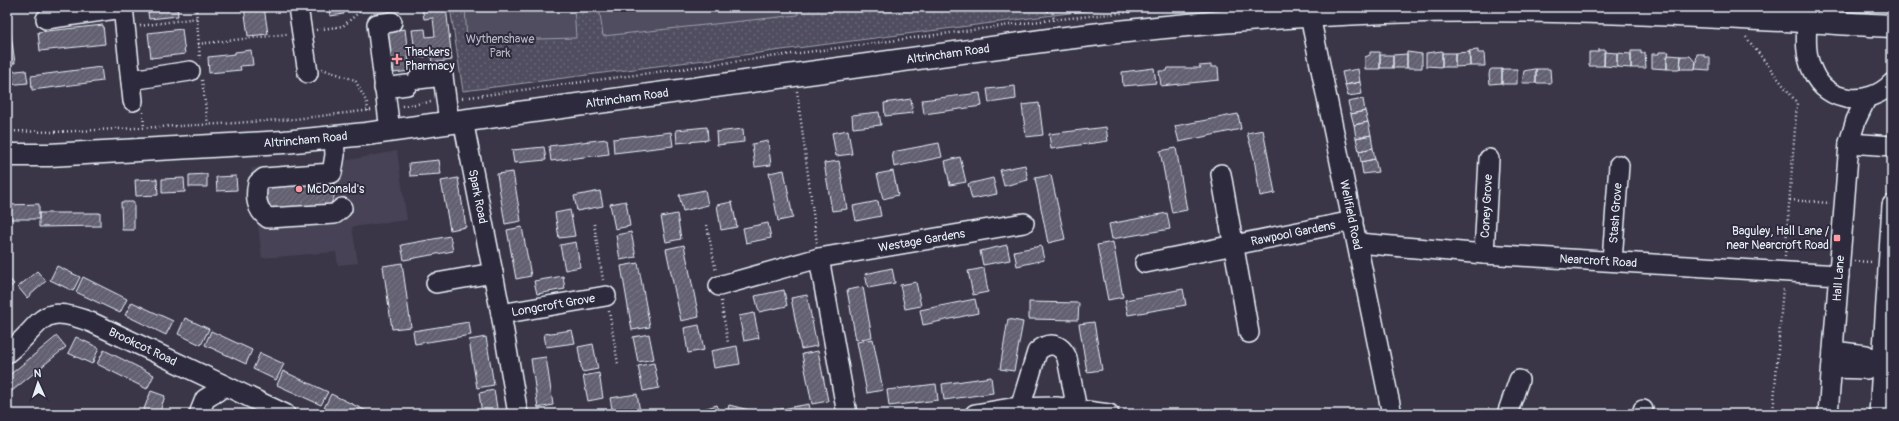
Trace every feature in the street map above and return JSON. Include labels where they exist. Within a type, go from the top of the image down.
[{"type":"highway","name":"Altrincham Road","points":[[7,155],[49,155],[262,143],[334,137],[685,88],[795,75],[1109,32],[1310,16],[1387,12],[1649,14],[1892,26]]},
{"type":"street","points":[[46,19],[123,7],[133,101]]},
{"type":"street","points":[[298,7],[307,68]]},
{"type":"street","name":"Wellfield Road","points":[[1310,16],[1358,243],[1392,414]]},
{"type":"street","points":[[1808,21],[1807,52],[1813,74],[1826,90],[1840,97],[1856,100],[1866,98],[1884,90],[1892,82]]},
{"type":"street","points":[[390,130],[377,24],[392,22]]},
{"type":"street","points":[[131,80],[190,71]]},
{"type":"street","name":"Spark Road","points":[[384,88],[444,76],[447,100],[456,121],[493,272],[502,314],[518,414]]},
{"type":"street","name":"Hall Lane","points":[[1828,414],[1849,140],[1840,97]]},
{"type":"street","name":"Hall Lane","points":[[1849,140],[1866,98]]},
{"type":"street","points":[[334,137],[335,155],[332,173],[264,178],[258,183],[256,190],[258,207],[261,214],[268,218],[335,214],[342,208]]},
{"type":"street","points":[[1849,140],[1892,146]]},
{"type":"street","name":"Coney Grove","points":[[1484,254],[1489,159]]},
{"type":"street","name":"Stash Grove","points":[[1612,262],[1620,165]]},
{"type":"street","name":"Rawpool Gardens","points":[[1221,174],[1249,333]]},
{"type":"street","points":[[1879,414],[1883,363],[1887,262],[1892,204]]},
{"type":"street","name":"Rawpool Gardens","points":[[1145,263],[1353,221]]},
{"type":"street","name":"Westage Gardens","points":[[719,286],[819,258],[1024,223]]},
{"type":"street","name":"Nearcroft Road","points":[[1358,243],[1484,254],[1612,262],[1839,268]]},
{"type":"street","points":[[819,258],[847,414]]},
{"type":"street","points":[[436,283],[493,272]]},
{"type":"street","name":"Longcroft Grove","points":[[502,314],[606,296]]},
{"type":"street","name":"Brookcot Road","points":[[7,353],[44,318],[60,313],[72,314],[285,414]]},
{"type":"street","points":[[1014,410],[1037,352],[1049,345],[1058,345],[1064,350],[1067,358],[1077,410]]},
{"type":"street","points":[[1832,359],[1866,369],[1883,363]]},
{"type":"street","points":[[1507,414],[1519,380]]},
{"type":"street","points":[[198,414],[205,399],[218,391],[221,384]]},
{"type":"street","points":[[975,414],[1056,407],[1108,414]]},
{"type":"path","points":[[359,7],[360,11]]},
{"type":"path","points":[[198,44],[343,26],[364,8]]},
{"type":"path","points":[[7,131],[55,132],[295,119],[368,111],[1054,20],[1170,8]]},
{"type":"path","points":[[1047,11],[1052,10],[1054,20]]},
{"type":"path","points":[[125,28],[196,18]]},
{"type":"path","points":[[1746,37],[1797,103],[1785,257]]},
{"type":"path","points":[[307,68],[355,80],[367,103],[368,111]]},
{"type":"path","points":[[795,75],[819,258]]},
{"type":"path","points":[[1790,200],[1844,205]]},
{"type":"path","points":[[1839,268],[1887,262]]},
{"type":"path","points":[[1773,414],[1783,280]]},
{"type":"shaded area","points":[[397,151],[407,220],[352,227],[358,263],[338,265],[336,252],[262,258],[251,168],[349,160]]},
{"type":"green space","name":"Wythenshawe Park","points":[[450,7],[1116,7],[463,91]]},
{"type":"green space","points":[[465,7],[574,7],[576,38],[467,41]]},
{"type":"green space","points":[[599,7],[797,7],[798,15],[603,36]]},
{"type":"building","points":[[7,7],[15,63],[7,64]]},
{"type":"building","points":[[147,7],[177,7],[178,16],[149,19]]},
{"type":"building","points":[[244,7],[264,7],[268,34],[248,36]]},
{"type":"building","points":[[329,7],[343,7],[344,14],[330,16]]},
{"type":"building","points":[[422,7],[446,7],[452,60],[432,63],[431,56],[416,58],[412,30],[425,29],[426,37],[435,36],[433,18],[424,19]]},
{"type":"building","points":[[103,25],[105,44],[40,51],[38,32]]},
{"type":"building","points":[[182,29],[185,54],[151,58],[148,33]]},
{"type":"building","points":[[405,29],[410,71],[394,73],[393,66],[387,66],[383,32]]},
{"type":"building","points":[[251,50],[253,65],[240,66],[241,70],[209,73],[208,57],[235,54],[235,52]]},
{"type":"building","points":[[1478,50],[1478,53],[1484,53],[1485,66],[1470,66],[1469,51]]},
{"type":"building","points":[[1598,50],[1605,50],[1604,66],[1589,66],[1589,52],[1598,52]]},
{"type":"building","points":[[1442,51],[1442,67],[1426,66],[1426,53]]},
{"type":"building","points":[[1631,51],[1641,51],[1641,54],[1645,52],[1646,68],[1631,68]]},
{"type":"building","points":[[1370,52],[1380,52],[1380,69],[1365,69],[1365,57],[1370,55]]},
{"type":"building","points":[[1407,52],[1422,54],[1422,68],[1407,68]]},
{"type":"building","points":[[1470,52],[1470,66],[1455,67],[1455,53]]},
{"type":"building","points":[[1604,52],[1617,53],[1617,67],[1604,66]]},
{"type":"building","points":[[1659,52],[1669,52],[1667,58],[1667,69],[1652,68],[1652,54],[1659,54]]},
{"type":"building","points":[[1442,53],[1455,53],[1455,67],[1442,67]]},
{"type":"building","points":[[1617,53],[1631,54],[1631,68],[1617,67]]},
{"type":"building","points":[[1407,54],[1407,68],[1393,68],[1393,55]]},
{"type":"building","points":[[1697,54],[1704,54],[1704,57],[1710,57],[1710,70],[1695,69]]},
{"type":"building","points":[[1380,55],[1393,55],[1393,68],[1380,68]]},
{"type":"building","points":[[1669,55],[1681,56],[1680,69],[1667,69],[1667,58]]},
{"type":"building","points":[[1681,56],[1690,56],[1696,63],[1695,69],[1680,69]]},
{"type":"building","points":[[1211,65],[1211,67],[1218,67],[1219,80],[1161,86],[1159,71],[1167,71],[1168,68],[1201,68],[1199,66]]},
{"type":"building","points":[[101,67],[103,81],[32,90],[31,76]]},
{"type":"building","points":[[1154,68],[1156,83],[1123,86],[1122,72]]},
{"type":"building","points":[[1358,69],[1360,82],[1345,85],[1342,72]]},
{"type":"building","points":[[1502,69],[1502,83],[1490,84],[1489,75],[1490,70]]},
{"type":"building","points":[[1502,69],[1517,69],[1517,84],[1502,84]]},
{"type":"building","points":[[1536,69],[1536,83],[1522,83],[1524,71]]},
{"type":"building","points":[[1536,69],[1550,69],[1551,83],[1536,83]]},
{"type":"building","points":[[26,70],[28,83],[7,85],[7,72]]},
{"type":"building","points":[[1360,82],[1362,94],[1348,96],[1345,85]]},
{"type":"building","points":[[1015,86],[1016,99],[989,103],[987,89]]},
{"type":"building","points":[[980,93],[982,106],[924,114],[922,100]]},
{"type":"building","points":[[911,99],[913,113],[885,116],[884,103]]},
{"type":"building","points":[[1363,99],[1365,111],[1351,114],[1348,102]]},
{"type":"building","points":[[1039,103],[1043,135],[1026,137],[1022,105]]},
{"type":"building","points":[[1365,111],[1368,122],[1354,125],[1351,114]]},
{"type":"building","points":[[879,112],[881,125],[853,128],[852,115]]},
{"type":"building","points":[[1238,114],[1241,129],[1179,142],[1175,126]]},
{"type":"building","points":[[1368,122],[1371,135],[1356,138],[1354,125]]},
{"type":"building","points":[[707,127],[708,140],[677,143],[676,130]]},
{"type":"building","points":[[1106,127],[1108,141],[1051,149],[1049,134]]},
{"type":"building","points":[[743,129],[744,142],[717,145],[716,132]]},
{"type":"building","points":[[848,130],[852,154],[836,156],[832,133]]},
{"type":"building","points":[[1263,130],[1275,193],[1260,196],[1254,158],[1247,133]]},
{"type":"building","points":[[671,132],[673,146],[614,153],[613,139]]},
{"type":"building","points":[[1371,135],[1373,148],[1359,151],[1356,138]]},
{"type":"building","points":[[607,139],[609,154],[551,161],[549,146]]},
{"type":"building","points":[[768,141],[771,165],[755,167],[752,144]]},
{"type":"building","points":[[939,143],[942,157],[894,167],[892,152]]},
{"type":"building","points":[[544,147],[546,160],[514,163],[512,150]]},
{"type":"building","points":[[1176,148],[1187,210],[1172,213],[1160,151]]},
{"type":"building","points":[[1373,148],[1375,159],[1361,162],[1359,151]]},
{"type":"building","points":[[960,157],[966,182],[950,185],[945,161]]},
{"type":"building","points":[[1375,159],[1378,172],[1363,174],[1361,162]]},
{"type":"building","points":[[439,160],[441,174],[410,176],[409,163]]},
{"type":"building","points":[[839,161],[847,209],[832,211],[824,163]]},
{"type":"building","points":[[1025,165],[1028,180],[1004,186],[1000,170]]},
{"type":"building","points":[[784,170],[793,218],[778,221],[769,173]]},
{"type":"building","points":[[893,171],[898,195],[883,199],[877,174]]},
{"type":"building","points":[[513,172],[521,221],[505,224],[497,174]]},
{"type":"building","points":[[207,174],[207,187],[189,187],[189,175]]},
{"type":"building","points":[[1051,175],[1065,239],[1048,243],[1035,178]]},
{"type":"building","points":[[236,176],[237,190],[217,191],[216,177]]},
{"type":"building","name":"McDonald's","points":[[333,176],[334,197],[328,210],[266,214],[264,181]]},
{"type":"building","points":[[184,178],[185,192],[162,193],[162,179]]},
{"type":"building","points":[[458,178],[466,227],[450,230],[441,181]]},
{"type":"building","points":[[993,178],[997,194],[972,199],[968,184]]},
{"type":"building","points":[[157,179],[158,195],[136,196],[135,180]]},
{"type":"building","points":[[705,190],[708,205],[683,211],[679,195]]},
{"type":"building","points":[[600,191],[603,206],[577,211],[574,196]]},
{"type":"building","points":[[626,201],[630,226],[615,229],[610,204]]},
{"type":"building","points":[[878,201],[881,216],[856,221],[853,206]]},
{"type":"building","points":[[121,202],[134,202],[134,230],[122,230]]},
{"type":"building","points":[[732,202],[737,227],[721,230],[717,205]]},
{"type":"building","points":[[39,204],[39,219],[7,219],[7,205]]},
{"type":"building","points":[[570,210],[575,236],[559,238],[555,213]]},
{"type":"building","points":[[39,213],[100,213],[100,226],[39,227]]},
{"type":"building","points":[[1167,213],[1170,229],[1112,239],[1109,224]]},
{"type":"building","points":[[677,214],[681,239],[666,242],[661,217]]},
{"type":"building","points":[[768,223],[771,238],[746,243],[743,228]]},
{"type":"building","points":[[522,227],[531,276],[516,279],[507,230]]},
{"type":"building","points":[[631,232],[636,257],[620,260],[616,235]]},
{"type":"building","points":[[450,236],[453,251],[404,260],[401,245]]},
{"type":"building","points":[[576,242],[580,267],[565,270],[560,245]]},
{"type":"building","points":[[1113,242],[1123,297],[1108,300],[1097,245]]},
{"type":"building","points":[[684,245],[699,317],[681,321],[666,249]]},
{"type":"building","points":[[1007,245],[1010,260],[983,265],[980,251]]},
{"type":"building","points":[[1041,246],[1044,260],[1017,266],[1014,251]]},
{"type":"building","points":[[402,263],[411,327],[392,329],[383,266]]},
{"type":"building","points":[[638,263],[650,327],[632,330],[621,266]]},
{"type":"building","points":[[57,266],[80,277],[73,291],[50,280]]},
{"type":"building","points":[[892,268],[895,283],[868,288],[865,274]]},
{"type":"building","points":[[984,268],[988,292],[973,295],[968,271]]},
{"type":"building","points":[[37,271],[46,281],[27,298],[18,287]]},
{"type":"building","points":[[7,276],[14,284],[7,290]]},
{"type":"building","points":[[563,276],[565,289],[537,294],[534,281]]},
{"type":"building","points":[[83,277],[127,299],[120,313],[76,292]]},
{"type":"building","points":[[916,282],[921,306],[905,309],[900,285]]},
{"type":"building","points":[[863,287],[872,337],[856,340],[847,290]]},
{"type":"building","points":[[1183,289],[1186,305],[1128,315],[1125,300]]},
{"type":"building","points":[[784,290],[787,306],[759,312],[755,296]]},
{"type":"building","points":[[807,295],[817,346],[801,349],[791,298]]},
{"type":"building","points":[[975,299],[978,313],[923,325],[920,310]]},
{"type":"building","points":[[132,302],[173,321],[166,335],[125,315]]},
{"type":"building","points":[[1029,302],[1079,303],[1078,320],[1029,319]]},
{"type":"building","points":[[754,313],[759,338],[744,341],[739,316]]},
{"type":"building","points":[[185,318],[209,329],[201,345],[178,334]]},
{"type":"building","points":[[1008,319],[1023,322],[1014,371],[1000,369]]},
{"type":"building","points":[[469,322],[471,335],[415,344],[413,331]]},
{"type":"building","points":[[1094,322],[1102,370],[1087,372],[1079,324]]},
{"type":"building","points":[[699,325],[704,350],[688,353],[684,328]]},
{"type":"building","points":[[572,330],[575,343],[546,347],[544,334]]},
{"type":"building","points":[[211,331],[252,350],[246,364],[205,345]]},
{"type":"building","points":[[649,334],[654,359],[638,362],[633,337]]},
{"type":"building","points":[[57,336],[66,347],[7,395],[7,377]]},
{"type":"building","points":[[76,337],[99,348],[92,364],[68,353]]},
{"type":"building","points":[[486,337],[494,385],[477,388],[469,340]]},
{"type":"building","points":[[873,339],[883,390],[867,393],[857,342]]},
{"type":"building","points":[[593,344],[598,369],[582,372],[578,347]]},
{"type":"building","points":[[737,346],[740,364],[714,368],[711,351]]},
{"type":"building","points":[[104,350],[154,375],[147,389],[97,364]]},
{"type":"building","points":[[818,351],[828,401],[812,404],[802,354]]},
{"type":"building","points":[[260,353],[284,364],[276,380],[253,369]]},
{"type":"building","points":[[546,357],[553,405],[538,408],[531,359]]},
{"type":"building","points":[[654,363],[659,388],[643,391],[638,366]]},
{"type":"building","points":[[283,371],[328,392],[321,405],[277,385]]},
{"type":"building","points":[[599,373],[603,398],[588,401],[583,376]]},
{"type":"building","points":[[991,377],[993,393],[944,400],[942,384]]},
{"type":"building","points":[[936,384],[938,400],[889,406],[887,390]]},
{"type":"building","points":[[494,390],[498,414],[482,414],[479,393]]},
{"type":"building","points":[[151,391],[165,396],[159,414],[142,414]]},
{"type":"building","points":[[331,394],[373,414],[338,414],[324,408]]},
{"type":"building","points":[[637,394],[640,412],[613,414],[610,398]]},
{"type":"building","points":[[809,404],[811,414],[760,414],[760,413]]},
{"type":"building","points":[[717,405],[720,414],[686,414]]},
{"type":"building","points":[[729,405],[753,411],[753,414],[727,414]]},
{"type":"place","name":"Thackers Pharmacy","points":[[397,59]]},
{"type":"place","name":"McDonald's","points":[[299,189]]},
{"type":"place","name":"Baguley, Hall Lane / near Nearcroft Road","points":[[1837,238]]}]
